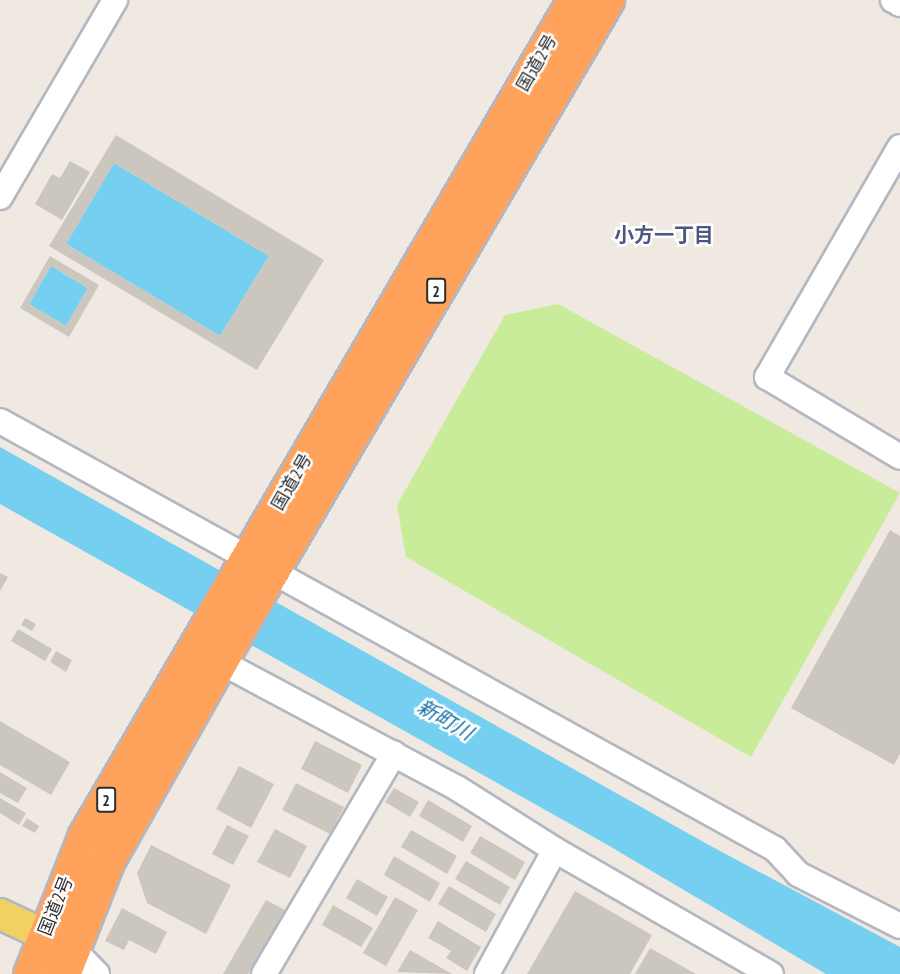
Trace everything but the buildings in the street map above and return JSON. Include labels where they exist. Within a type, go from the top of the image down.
[{"type":"highway","name":"国道2号","points":[[30,974],[60,952],[85,835],[217,648],[256,570],[574,0]]},
{"type":"highway","name":"国道2号","points":[[256,570],[607,0]]},
{"type":"main road","points":[[0,914],[60,952]]},
{"type":"street","points":[[0,197],[115,0]]},
{"type":"street","points":[[893,0],[900,4]]},
{"type":"street","points":[[900,147],[767,377],[900,457]]},
{"type":"street","points":[[0,421],[256,570],[775,849],[798,874],[900,926]]},
{"type":"street","points":[[217,648],[555,850],[771,974]]},
{"type":"street","points":[[264,974],[394,753]]},
{"type":"street","points":[[487,974],[555,850]]},
{"type":"street","points":[[60,952],[96,974]]},
{"type":"green space","points":[[558,304],[900,493],[751,757],[406,557],[397,505],[505,315]]},
{"type":"water","points":[[114,163],[269,256],[220,336],[66,244]]},
{"type":"water","points":[[51,266],[88,288],[66,326],[29,304]]},
{"type":"water","name":"新町川","points":[[0,447],[707,844],[900,947],[900,974],[826,974],[606,844],[0,504]]},
{"type":"district","name":"小方一丁目","points":[[664,235]]}]
